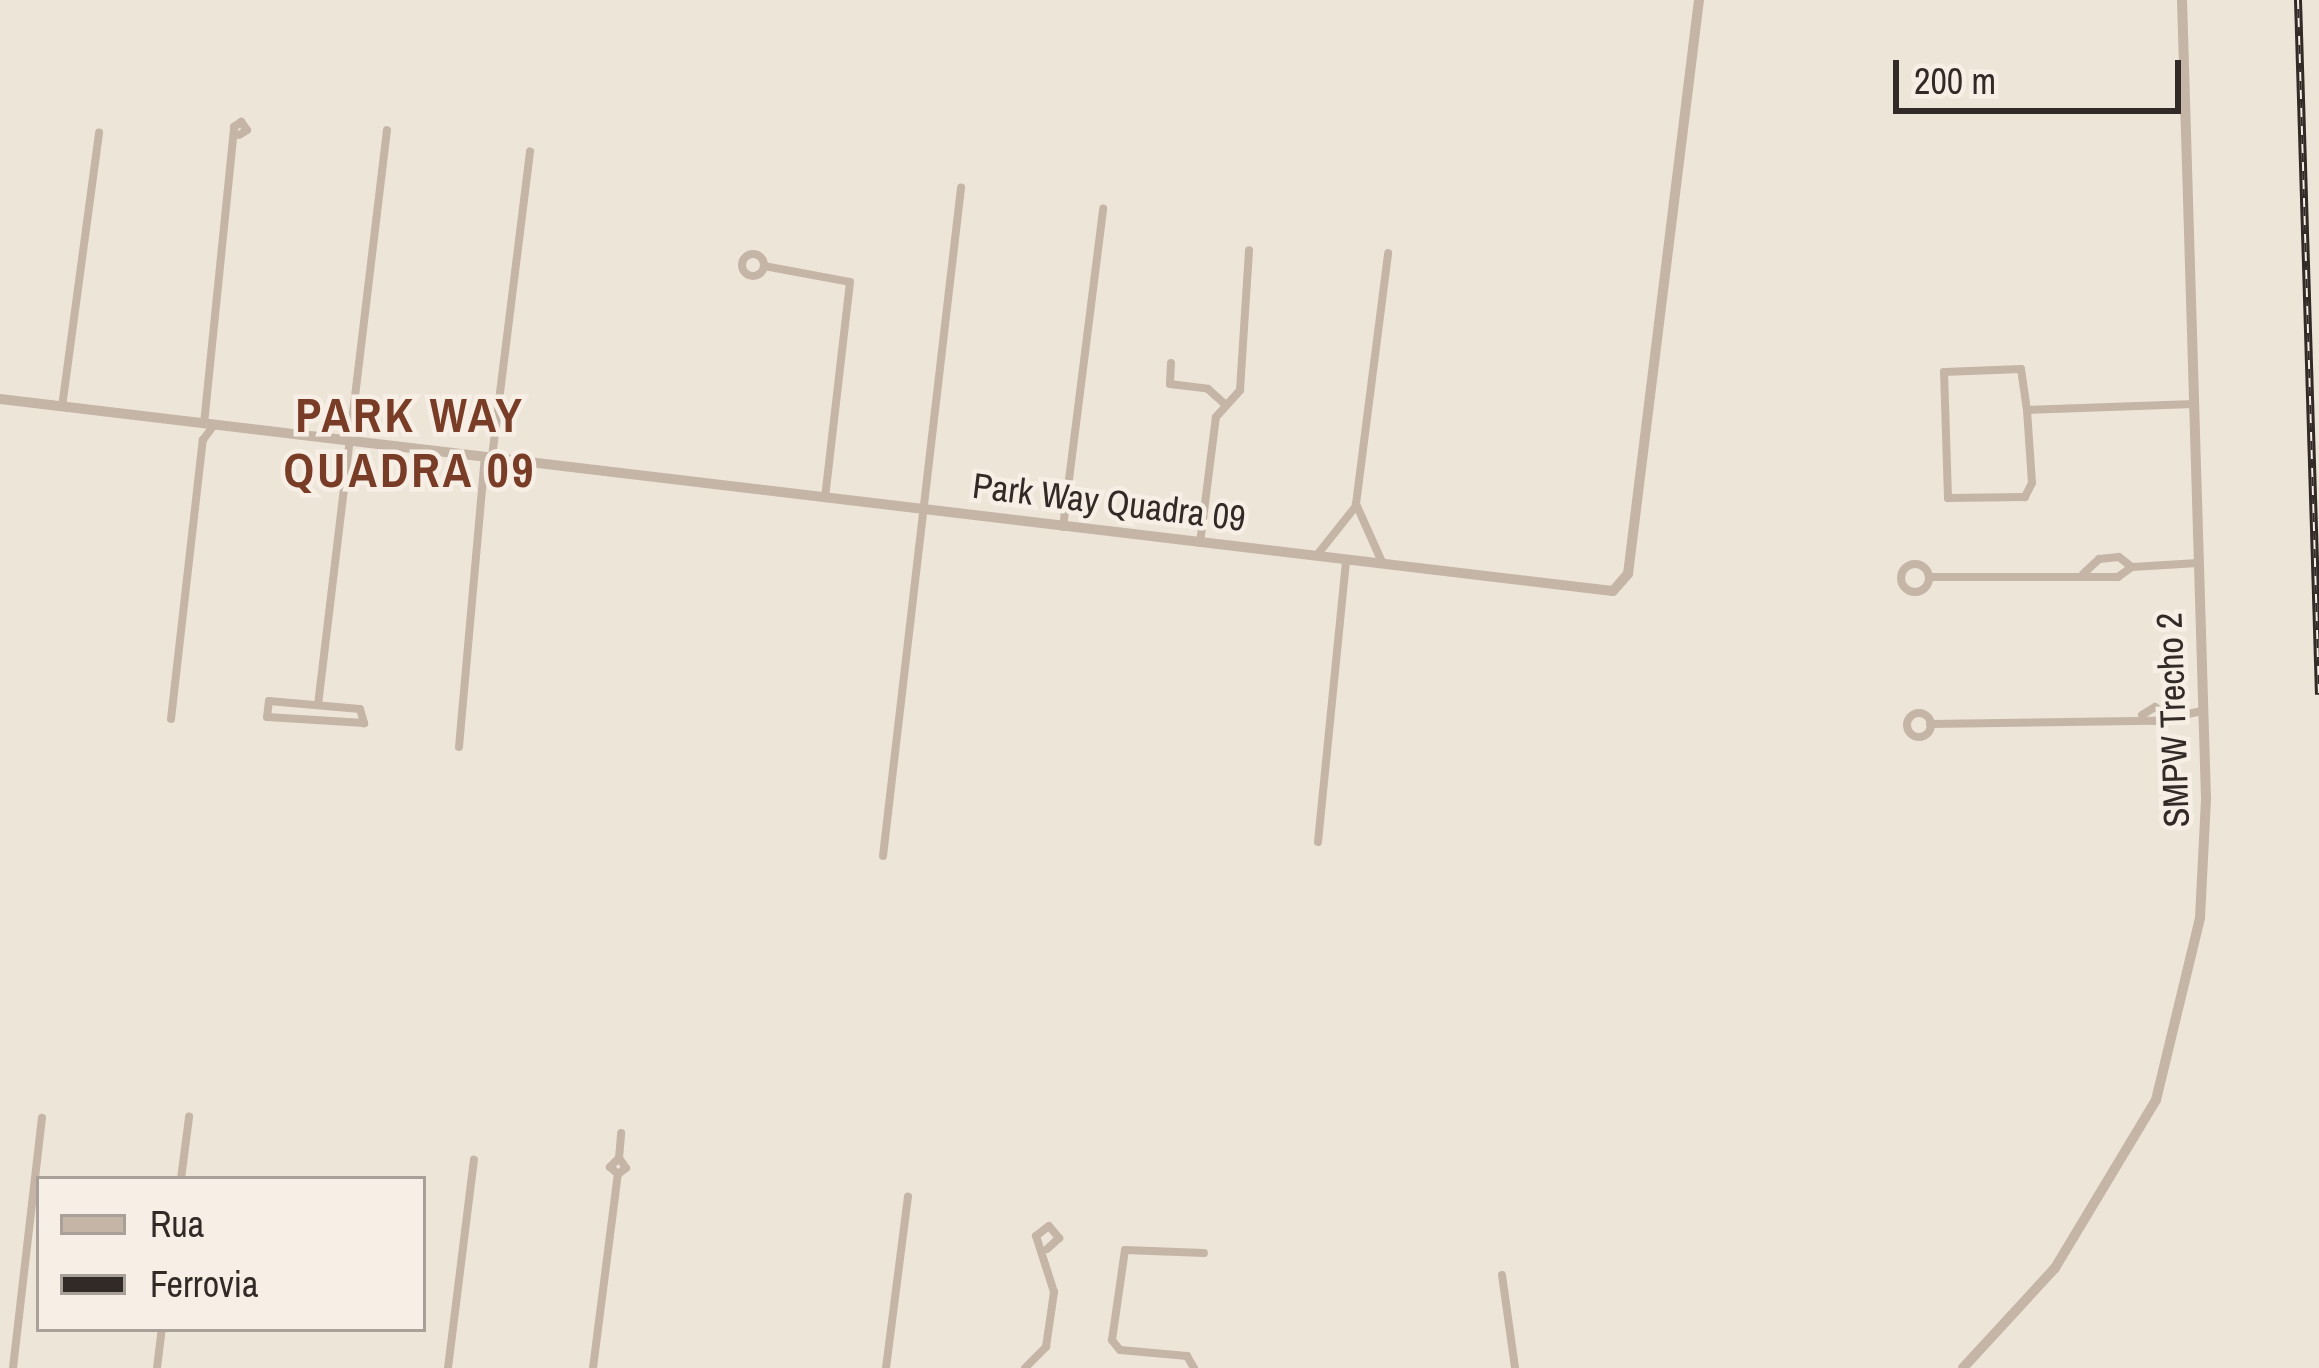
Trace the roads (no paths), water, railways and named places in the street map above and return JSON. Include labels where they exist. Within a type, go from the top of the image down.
[{"type":"street","name":"Park Way Quadra 09","points":[[0,399],[1607,592],[1627,578],[1699,0]]},
{"type":"street","name":"SMPW Trecho 2","points":[[1963,1368],[2055,1268],[2156,1100],[2190,980],[2206,868],[2182,0]]},
{"type":"street","points":[[318,705],[346,440],[387,130]]},
{"type":"street","points":[[62,406],[99,132]]},
{"type":"street","points":[[171,719],[239,135]]},
{"type":"street","points":[[459,747],[530,152]]},
{"type":"street","points":[[883,856],[961,188]]},
{"type":"street","points":[[1063,527],[1102,209]]},
{"type":"street","points":[[1200,544],[1213,428],[1240,389],[1249,250]]},
{"type":"street","points":[[1385,566],[1357,504],[1388,253]]},
{"type":"street","points":[[764,266],[850,282],[825,499]]},
{"type":"street","points":[[1172,363],[1170,384],[1208,389],[1226,405]]},
{"type":"street","points":[[2021,369],[2027,410],[2032,483],[2025,496],[1948,499],[1941,375],[2021,369]]},
{"type":"street","points":[[2027,410],[2194,404]]},
{"type":"street","points":[[203,424],[203,440]]},
{"type":"street","points":[[1313,557],[1343,527],[1357,504]]},
{"type":"street","points":[[1343,527],[1365,530]]},
{"type":"street","points":[[2082,575],[2099,559],[2119,557],[2132,567]]},
{"type":"street","points":[[1318,842],[1346,561]]},
{"type":"street","points":[[1929,577],[2118,578],[2132,567],[2198,563]]},
{"type":"street","points":[[268,701],[318,705],[362,710],[364,722],[265,714],[268,701]]},
{"type":"street","points":[[1930,724],[2142,715],[2154,721],[2164,714],[2202,712]]},
{"type":"street","points":[[11,1367],[42,1118]]},
{"type":"street","points":[[182,1176],[189,1118]]},
{"type":"street","points":[[593,1368],[618,1174],[626,1165],[619,1158],[621,1132]]},
{"type":"street","points":[[448,1368],[474,1160]]},
{"type":"street","points":[[886,1368],[908,1196]]},
{"type":"street","points":[[1194,1368],[1190,1357],[1178,1363],[1112,1345],[1122,1255],[1129,1247],[1204,1253]]},
{"type":"street","points":[[1025,1368],[1046,1347],[1054,1292],[1047,1249]]},
{"type":"street","points":[[1502,1274],[1516,1368]]},
{"type":"street","points":[[157,1368],[162,1332]]},
{"type":"railway","points":[[2298,0],[2319,695]]},
{"type":"district","name":"PARK WAY QUADRA 09","points":[[410,442]]}]
